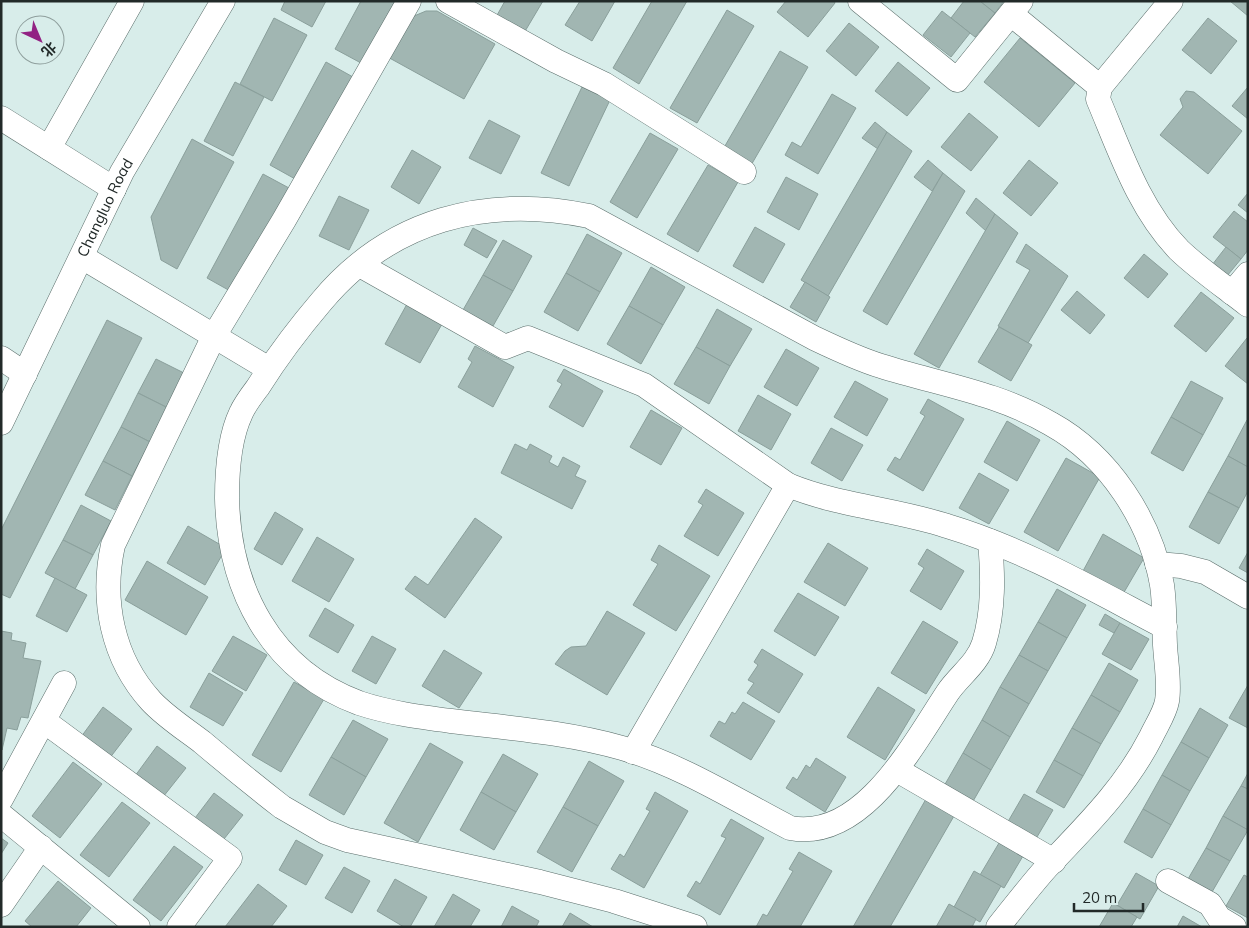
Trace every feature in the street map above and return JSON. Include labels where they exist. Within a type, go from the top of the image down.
[{"type":"street","points":[[49,148],[132,1]]},
{"type":"street","name":"Changluo Road","points":[[1,423],[114,189],[223,1]]},
{"type":"street","points":[[409,1],[284,220],[214,336],[113,545],[110,558],[108,598],[114,634],[122,656],[141,688],[153,703],[282,807],[325,832],[347,840],[605,898],[695,927]]},
{"type":"street","points":[[448,1],[556,61],[604,84],[744,172]]},
{"type":"street","points":[[860,1],[957,80],[1016,8],[1100,87]]},
{"type":"street","points":[[1171,1],[1100,87],[1098,99],[1138,192],[1159,225],[1180,250],[1240,299],[1248,274]]},
{"type":"street","points":[[1,118],[114,189]]},
{"type":"street","points":[[990,541],[992,598],[983,645],[971,666],[950,690],[897,770],[841,821],[822,828],[800,830],[790,828],[669,765],[634,752],[588,739],[404,715],[357,702],[314,679],[278,648],[261,626],[245,593],[231,544],[228,516],[228,470],[241,413],[269,369],[326,296],[360,265],[392,241],[438,220],[468,212],[528,207],[559,210],[589,216],[814,338],[844,352],[880,366],[966,389],[1033,414],[1052,424],[1092,455],[1111,475],[1140,519],[1157,564],[1162,585],[1167,702],[1136,765],[1118,790],[998,927]]},
{"type":"street","points":[[82,257],[269,369]]},
{"type":"street","points":[[360,265],[505,347],[528,338],[644,385],[788,485],[809,494],[917,517],[990,541],[1057,570],[1165,627]]},
{"type":"street","points":[[1,358],[25,374]]},
{"type":"street","points":[[634,752],[788,485]]},
{"type":"street","points":[[1157,564],[1205,572],[1248,597]]},
{"type":"street","points":[[1,799],[64,683]]},
{"type":"street","points":[[44,721],[230,858],[179,927]]},
{"type":"street","points":[[897,770],[1054,861]]},
{"type":"street","points":[[1,815],[138,927]]},
{"type":"street","points":[[1,905],[40,847]]},
{"type":"street","points":[[1168,881],[1210,904],[1219,918],[1234,927]]},
{"type":"building","points":[[285,1],[326,1],[312,27],[281,10]]},
{"type":"building","points":[[361,1],[395,1],[361,63],[335,49]]},
{"type":"building","points":[[505,1],[543,1],[524,33],[496,17]]},
{"type":"building","points":[[580,1],[615,1],[592,41],[565,25]]},
{"type":"building","points":[[652,1],[687,1],[639,84],[613,68]]},
{"type":"building","points":[[786,1],[834,1],[835,3],[808,37],[777,12]]},
{"type":"building","points":[[964,1],[980,1],[995,13],[975,37],[951,18]]},
{"type":"building","points":[[980,1],[1004,1],[995,13]]},
{"type":"building","points":[[1230,1],[1248,1],[1248,16]]},
{"type":"building","points":[[727,10],[754,26],[697,123],[670,108]]},
{"type":"building","points":[[426,11],[437,11],[495,44],[464,99],[384,55],[407,19]]},
{"type":"building","points":[[942,11],[970,33],[951,57],[923,35]]},
{"type":"building","points":[[274,18],[307,35],[272,101],[240,84]]},
{"type":"building","points":[[1208,18],[1237,41],[1211,74],[1182,50]]},
{"type":"building","points":[[849,23],[879,47],[856,76],[826,51]]},
{"type":"building","points":[[1020,38],[1075,83],[1039,127],[984,82]]},
{"type":"building","points":[[780,51],[808,67],[750,167],[722,151]]},
{"type":"building","points":[[326,62],[353,77],[297,180],[270,165]]},
{"type":"building","points":[[898,62],[930,88],[907,116],[875,91]]},
{"type":"building","points":[[235,82],[264,97],[233,156],[204,141]]},
{"type":"building","points":[[582,87],[610,100],[569,186],[541,173]]},
{"type":"building","points":[[1248,87],[1248,119],[1232,106]]},
{"type":"building","points":[[1186,91],[1194,92],[1242,131],[1208,174],[1160,135],[1183,107],[1180,99]]},
{"type":"building","points":[[832,94],[856,108],[818,174],[785,155],[792,142],[801,147]]},
{"type":"building","points":[[969,113],[998,137],[971,171],[941,147]]},
{"type":"building","points":[[489,120],[520,136],[501,174],[469,158]]},
{"type":"building","points":[[875,122],[887,132],[878,149],[862,138]]},
{"type":"building","points":[[887,132],[912,151],[828,296],[801,280]]},
{"type":"building","points":[[650,133],[678,149],[637,218],[610,202]]},
{"type":"building","points":[[192,139],[234,162],[177,269],[161,260],[151,217]]},
{"type":"building","points":[[412,150],[441,167],[419,204],[391,187]]},
{"type":"building","points":[[928,160],[943,173],[932,191],[914,177]]},
{"type":"building","points":[[1029,160],[1058,183],[1031,216],[1003,193]]},
{"type":"building","points":[[708,165],[738,182],[698,252],[667,234]]},
{"type":"building","points":[[943,173],[965,191],[887,325],[863,311]]},
{"type":"building","points":[[263,174],[289,188],[232,292],[207,278]]},
{"type":"building","points":[[786,177],[818,194],[799,230],[767,212]]},
{"type":"building","points":[[1248,193],[1248,213],[1238,205]]},
{"type":"building","points":[[339,196],[369,210],[349,250],[319,236]]},
{"type":"building","points":[[976,198],[995,214],[986,231],[966,213]]},
{"type":"building","points":[[1234,211],[1248,222],[1248,250],[1241,259],[1213,237]]},
{"type":"building","points":[[995,214],[1018,233],[939,368],[914,354]]},
{"type":"building","points":[[755,227],[785,244],[763,283],[733,266]]},
{"type":"building","points":[[473,228],[497,241],[487,258],[464,245]]},
{"type":"building","points":[[587,234],[622,253],[600,292],[566,273]]},
{"type":"building","points":[[503,240],[532,256],[513,291],[483,275]]},
{"type":"building","points":[[1026,244],[1068,276],[1028,343],[998,326],[1030,270],[1016,262]]},
{"type":"building","points":[[1226,247],[1241,259],[1227,276],[1212,265]]},
{"type":"building","points":[[1144,254],[1168,274],[1148,298],[1124,278]]},
{"type":"building","points":[[651,267],[685,287],[663,325],[629,306]]},
{"type":"building","points":[[566,273],[600,292],[578,331],[544,312]]},
{"type":"building","points":[[483,275],[513,291],[493,326],[463,310]]},
{"type":"building","points":[[805,282],[830,297],[816,322],[790,307]]},
{"type":"building","points":[[1077,291],[1105,315],[1090,334],[1061,310]]},
{"type":"building","points":[[1201,292],[1234,318],[1206,352],[1174,326]]},
{"type":"building","points":[[407,304],[442,324],[420,363],[385,344]]},
{"type":"building","points":[[629,306],[663,325],[641,364],[607,344]]},
{"type":"building","points":[[717,309],[752,329],[730,366],[696,347]]},
{"type":"building","points":[[107,320],[142,338],[10,598],[1,594],[1,530]]},
{"type":"building","points":[[999,327],[1032,345],[1011,381],[978,362]]},
{"type":"building","points":[[1248,338],[1248,384],[1225,366]]},
{"type":"building","points":[[475,346],[514,367],[493,407],[458,387],[472,362],[468,359]]},
{"type":"building","points":[[696,347],[730,366],[709,404],[674,384]]},
{"type":"building","points":[[786,349],[819,368],[797,406],[764,387]]},
{"type":"building","points":[[156,359],[186,374],[168,408],[138,393]]},
{"type":"building","points":[[564,369],[603,391],[583,427],[549,407],[562,384],[557,381]]},
{"type":"building","points":[[855,381],[888,399],[867,436],[834,417]]},
{"type":"building","points":[[1191,381],[1223,398],[1203,435],[1171,417]]},
{"type":"building","points":[[138,393],[168,408],[150,442],[121,427]]},
{"type":"building","points":[[758,395],[791,414],[771,450],[738,431]]},
{"type":"building","points":[[928,399],[964,419],[923,491],[887,470],[895,457],[900,460],[925,416],[920,413]]},
{"type":"building","points":[[651,410],[682,428],[661,465],[630,447]]},
{"type":"building","points":[[1171,417],[1203,435],[1183,471],[1151,453]]},
{"type":"building","points":[[1007,421],[1040,440],[1017,481],[984,462]]},
{"type":"building","points":[[1248,421],[1248,467],[1228,456]]},
{"type":"building","points":[[121,427],[150,442],[132,476],[103,461]]},
{"type":"building","points":[[831,428],[863,445],[842,481],[811,463]]},
{"type":"building","points":[[515,444],[527,450],[530,444],[552,456],[549,462],[558,467],[563,457],[580,466],[575,476],[586,481],[572,509],[501,473]]},
{"type":"building","points":[[1228,456],[1248,467],[1248,491],[1239,508],[1208,492]]},
{"type":"building","points":[[1066,458],[1100,477],[1058,551],[1024,532]]},
{"type":"building","points":[[103,461],[132,476],[115,510],[85,495]]},
{"type":"building","points":[[979,473],[1009,490],[989,524],[959,508]]},
{"type":"building","points":[[706,489],[744,513],[718,556],[684,536],[703,505],[698,502]]},
{"type":"building","points":[[1208,492],[1239,508],[1219,544],[1189,527]]},
{"type":"building","points":[[81,505],[111,521],[93,555],[63,540]]},
{"type":"building","points":[[275,512],[303,529],[282,565],[254,549]]},
{"type":"building","points":[[475,518],[502,537],[445,618],[405,589],[415,576],[428,585]]},
{"type":"building","points":[[188,526],[226,548],[205,585],[167,563]]},
{"type":"building","points":[[1103,534],[1144,558],[1123,594],[1083,571]]},
{"type":"building","points":[[317,537],[354,559],[329,602],[292,581]]},
{"type":"building","points":[[63,540],[93,555],[75,589],[45,573]]},
{"type":"building","points":[[828,543],[868,568],[845,606],[804,582]]},
{"type":"building","points":[[659,545],[710,576],[676,631],[633,605],[658,564],[651,560]]},
{"type":"building","points":[[927,549],[964,571],[941,610],[910,591],[924,568],[918,564]]},
{"type":"building","points":[[1248,552],[1248,573],[1239,568]]},
{"type":"building","points":[[147,561],[208,597],[186,635],[125,600]]},
{"type":"building","points":[[55,578],[87,595],[67,632],[36,616]]},
{"type":"building","points":[[1057,589],[1086,605],[1067,638],[1038,622]]},
{"type":"building","points":[[798,593],[839,617],[815,656],[774,631]]},
{"type":"building","points":[[325,608],[354,625],[338,653],[309,636]]},
{"type":"building","points":[[607,611],[645,633],[607,695],[555,664],[565,651],[571,647],[586,646]]},
{"type":"building","points":[[1105,614],[1120,623],[1114,633],[1099,625]]},
{"type":"building","points":[[923,621],[958,642],[926,694],[891,673]]},
{"type":"building","points":[[1038,622],[1067,638],[1048,671],[1019,655]]},
{"type":"building","points":[[1120,623],[1149,639],[1131,670],[1102,654]]},
{"type":"building","points":[[1,631],[12,633],[11,640],[26,643],[23,658],[41,661],[28,718],[21,717],[17,730],[7,728],[2,750]]},
{"type":"building","points":[[233,636],[267,655],[246,691],[212,671]]},
{"type":"building","points":[[372,636],[396,649],[376,684],[352,671]]},
{"type":"building","points":[[762,649],[803,674],[779,713],[747,693],[754,683],[748,680],[758,665],[754,662]]},
{"type":"building","points":[[444,650],[482,673],[459,708],[422,686]]},
{"type":"building","points":[[1019,655],[1048,671],[1029,704],[1000,687]]},
{"type":"building","points":[[1109,663],[1138,680],[1120,712],[1091,695]]},
{"type":"building","points":[[209,673],[243,693],[223,726],[190,707]]},
{"type":"building","points":[[294,682],[324,699],[281,772],[252,755]]},
{"type":"building","points":[[1248,685],[1248,728],[1229,718]]},
{"type":"building","points":[[878,687],[915,710],[885,760],[847,737]]},
{"type":"building","points":[[1000,687],[1029,704],[1010,737],[982,720]]},
{"type":"building","points":[[1091,695],[1120,712],[1101,744],[1072,728]]},
{"type":"building","points":[[743,702],[775,721],[751,760],[710,736],[719,721],[725,724],[732,712],[735,714]]},
{"type":"building","points":[[103,707],[132,729],[109,759],[81,737]]},
{"type":"building","points":[[1200,708],[1228,725],[1209,758],[1181,742]]},
{"type":"building","points":[[353,720],[388,739],[366,777],[331,757]]},
{"type":"building","points":[[982,720],[1010,737],[991,770],[963,753]]},
{"type":"building","points":[[1072,728],[1101,744],[1083,776],[1054,760]]},
{"type":"building","points":[[1181,742],[1209,758],[1190,791],[1162,775]]},
{"type":"building","points":[[430,743],[463,762],[418,842],[384,823]]},
{"type":"building","points":[[157,746],[186,768],[163,797],[135,776]]},
{"type":"building","points":[[963,753],[991,770],[972,803],[944,786]]},
{"type":"building","points":[[503,754],[538,774],[516,812],[481,792]]},
{"type":"building","points":[[331,757],[366,777],[344,815],[309,795]]},
{"type":"building","points":[[816,758],[846,777],[825,812],[786,788],[793,777],[797,780],[806,765],[810,768]]},
{"type":"building","points":[[1054,760],[1083,776],[1064,808],[1036,792]]},
{"type":"building","points":[[589,761],[624,781],[598,826],[563,807]]},
{"type":"building","points":[[73,762],[102,784],[60,838],[32,816]]},
{"type":"building","points":[[1248,773],[1248,789],[1241,786]]},
{"type":"building","points":[[1162,775],[1190,791],[1171,825],[1143,809]]},
{"type":"building","points":[[1241,786],[1248,789],[1248,830],[1223,816]]},
{"type":"building","points":[[481,792],[516,812],[494,850],[460,830]]},
{"type":"building","points":[[655,792],[688,811],[644,888],[611,869],[620,854],[624,857],[650,811],[646,809]]},
{"type":"building","points":[[214,793],[243,815],[220,844],[192,822]]},
{"type":"building","points":[[1024,794],[1053,810],[1034,842],[1006,825]]},
{"type":"building","points":[[926,799],[954,816],[890,927],[853,927]]},
{"type":"building","points":[[122,802],[150,823],[109,877],[80,855]]},
{"type":"building","points":[[563,807],[598,826],[572,872],[537,852]]},
{"type":"building","points":[[1143,809],[1171,825],[1152,858],[1124,842]]},
{"type":"building","points":[[1223,816],[1248,830],[1230,861],[1206,848]]},
{"type":"building","points":[[731,819],[764,838],[720,915],[687,896],[696,881],[700,884],[726,838],[721,836]]},
{"type":"building","points":[[1,838],[8,843],[1,854]]},
{"type":"building","points":[[296,840],[323,855],[306,885],[279,870]]},
{"type":"building","points":[[999,843],[1023,856],[1004,888],[980,875]]},
{"type":"building","points":[[174,846],[203,867],[161,921],[133,900]]},
{"type":"building","points":[[1206,848],[1230,861],[1212,892],[1188,879]]},
{"type":"building","points":[[799,852],[832,871],[800,927],[756,927],[763,914],[767,916],[793,871],[789,869]]},
{"type":"building","points":[[344,867],[370,881],[352,913],[325,898]]},
{"type":"building","points":[[974,871],[1001,886],[980,922],[954,907]]},
{"type":"building","points":[[1136,873],[1159,886],[1140,919],[1117,905]]},
{"type":"building","points":[[1244,875],[1248,877],[1248,918],[1226,906]]},
{"type":"building","points":[[395,879],[427,897],[410,927],[404,927],[377,911]]},
{"type":"building","points":[[58,881],[91,908],[76,927],[32,927],[25,921]]},
{"type":"building","points":[[258,884],[287,906],[271,927],[225,927]]},
{"type":"building","points":[[453,894],[480,910],[470,927],[434,927]]},
{"type":"building","points":[[1113,903],[1137,917],[1131,927],[1099,927]]},
{"type":"building","points":[[949,904],[976,919],[972,927],[936,927]]},
{"type":"building","points":[[512,906],[539,921],[536,927],[501,927]]},
{"type":"building","points":[[570,913],[593,927],[562,927]]},
{"type":"building","points":[[1183,916],[1202,927],[1177,927]]}]
